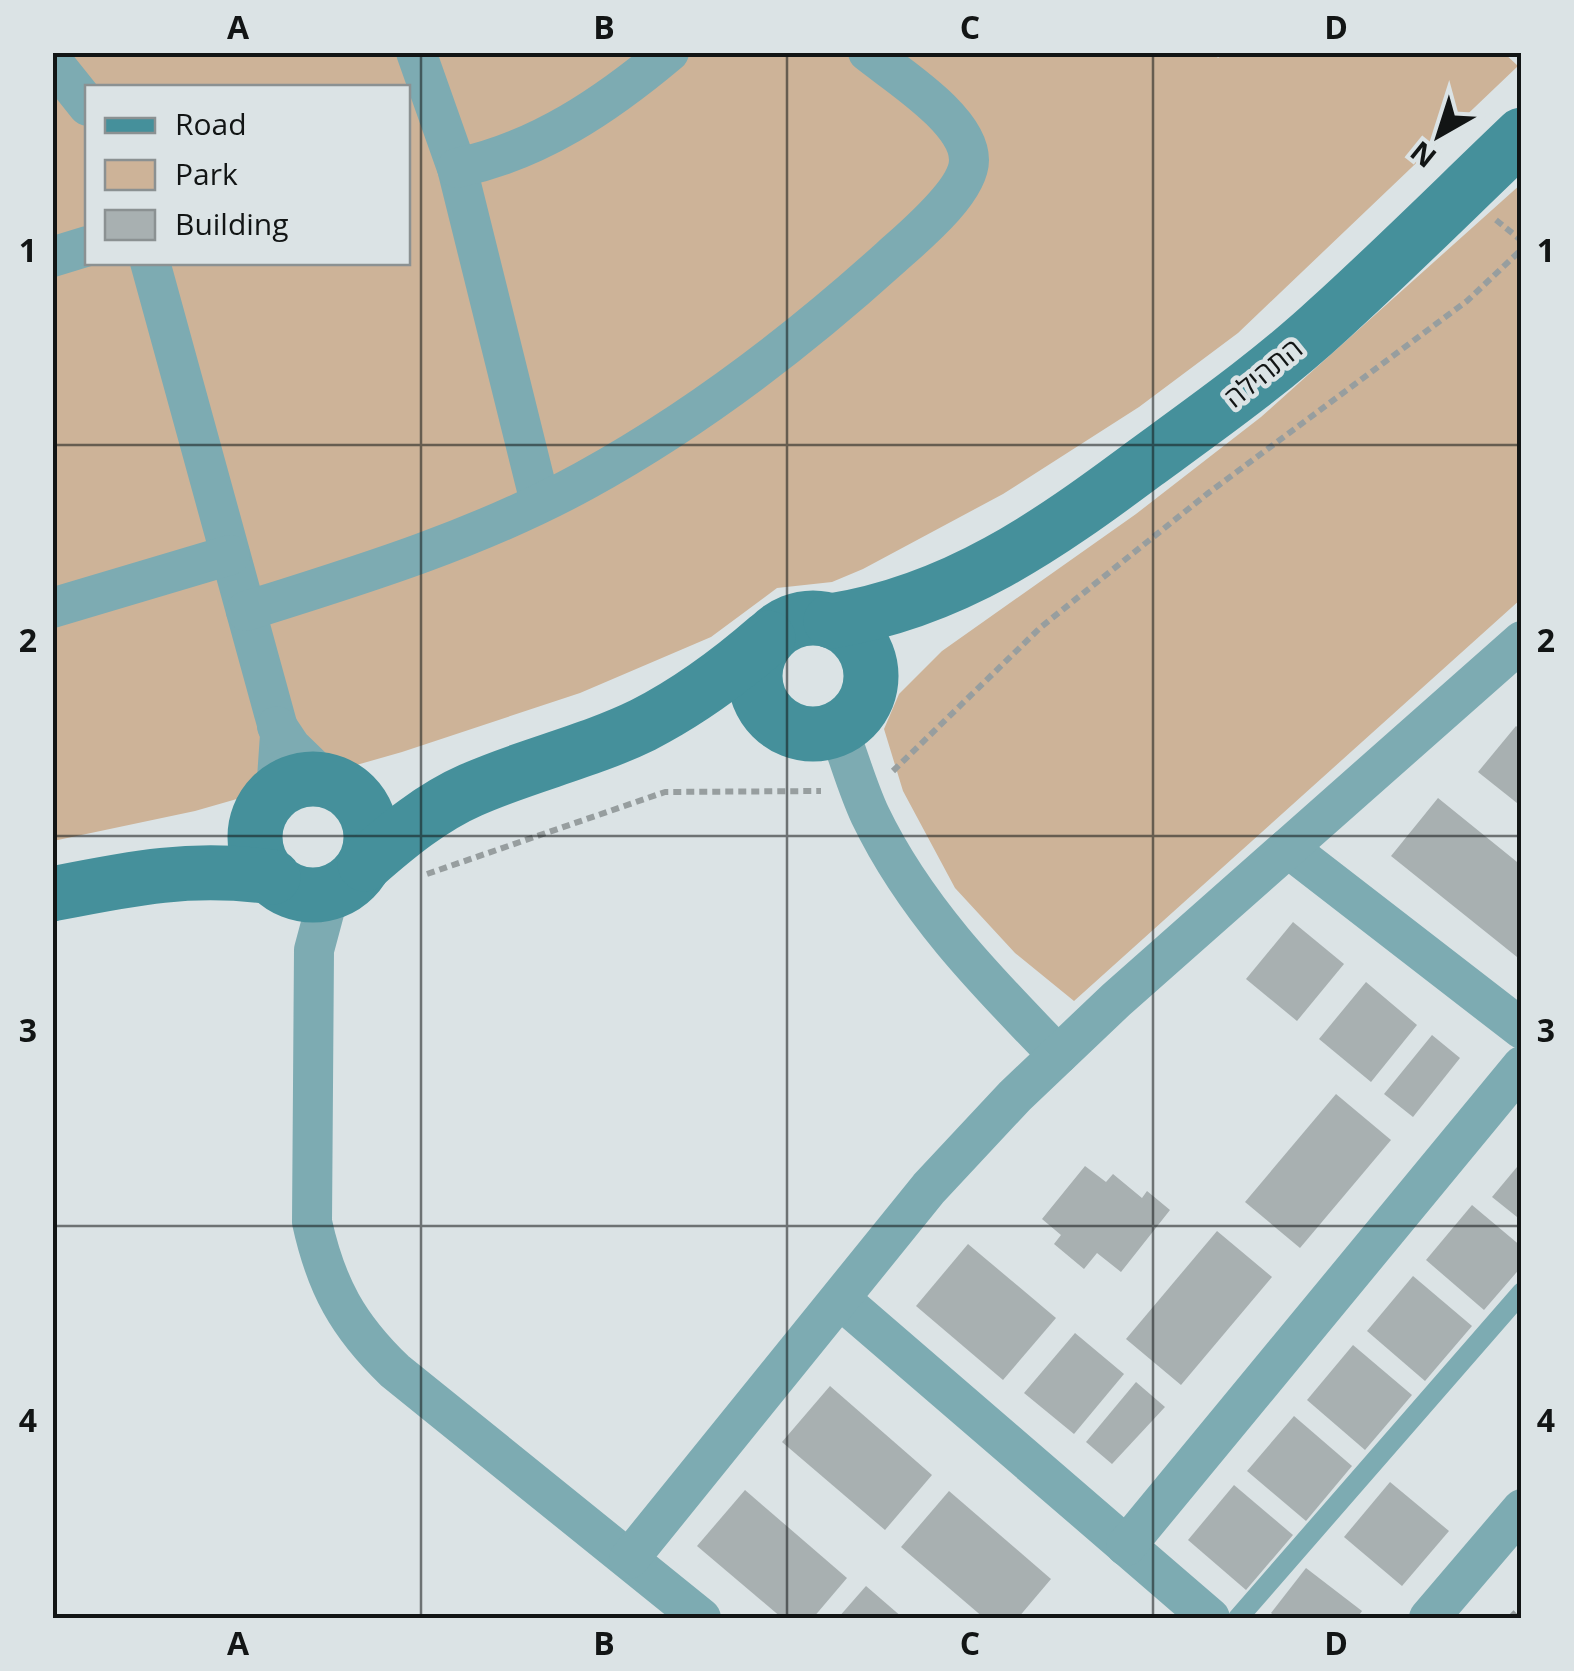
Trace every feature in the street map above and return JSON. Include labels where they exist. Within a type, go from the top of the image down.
[{"type":"street","points":[[416,52],[456,168],[540,502]]},
{"type":"street","points":[[456,168],[490,161],[563,128],[618,94],[669,52]]},
{"type":"street","points":[[246,611],[392,566],[540,502],[652,442],[742,380],[841,302],[929,223],[958,188],[969,163],[964,139],[941,110],[868,52]]},
{"type":"street","points":[[52,61],[85,102]]},
{"type":"street","name":"התהילה","points":[[831,620],[913,602],[976,575],[1099,497],[1328,320],[1522,135]]},
{"type":"street","points":[[52,257],[85,247]]},
{"type":"street","points":[[151,265],[277,726],[291,747],[304,795]]},
{"type":"street","points":[[52,608],[230,555]]},
{"type":"street","name":"התהילה","points":[[871,679],[895,641],[976,575]]},
{"type":"street","points":[[52,894],[191,870],[278,882],[298,893],[318,896],[351,877],[404,830],[468,791],[640,726],[728,674],[768,638],[784,625],[812,617],[831,620],[849,630],[862,645],[871,679],[867,699],[856,716],[838,728],[818,734],[798,732],[780,723],[758,695],[755,675],[758,655],[768,638]]},
{"type":"street","points":[[629,1559],[930,1188],[1015,1096],[1522,641]]},
{"type":"street","points":[[640,726],[729,716],[780,723]]},
{"type":"street","points":[[838,728],[861,790],[899,867],[942,930],[1058,1055]]},
{"type":"street","points":[[142,876],[304,795],[423,798],[468,791]]},
{"type":"street","points":[[304,795],[363,807],[370,826],[371,845],[325,910],[314,950],[312,1222],[320,1258],[342,1309],[364,1342],[395,1371],[701,1618]]},
{"type":"street","points":[[304,795],[255,836],[258,854],[298,906],[314,950]]},
{"type":"street","points":[[1288,848],[1522,1029]]},
{"type":"street","points":[[1126,1546],[1522,1066]]},
{"type":"street","points":[[840,1299],[1210,1618]]},
{"type":"street","points":[[1429,1618],[1522,1509]]},
{"type":"lane","points":[[1238,1618],[1522,1292]]},
{"type":"path","points":[[418,880],[664,792],[861,790],[889,774],[1040,627],[1207,494],[1468,301],[1522,249]]},
{"type":"path","points":[[1510,1618],[1522,1606]]},
{"type":"green space","points":[[1213,52],[1218,58],[1224,52],[1503,52],[1518,66],[1238,333],[1139,407],[1003,494],[863,569],[832,582],[777,588],[711,637],[580,693],[402,752],[195,811],[53,841],[52,53]]},
{"type":"green space","points":[[1521,184],[1521,599],[1074,1001],[1015,953],[955,888],[903,791],[884,729],[899,694],[942,651],[1136,514],[1261,417]]},
{"type":"building","points":[[1516,726],[1522,731],[1522,807],[1478,772]]},
{"type":"building","points":[[1438,798],[1522,866],[1522,961],[1391,856]]},
{"type":"building","points":[[1293,922],[1344,964],[1297,1021],[1246,979]]},
{"type":"building","points":[[1366,982],[1417,1025],[1371,1082],[1319,1039]]},
{"type":"building","points":[[1432,1035],[1460,1058],[1413,1117],[1384,1094]]},
{"type":"building","points":[[1336,1094],[1391,1140],[1300,1248],[1245,1202]]},
{"type":"building","points":[[1522,1161],[1522,1221],[1492,1197]]},
{"type":"building","points":[[1085,1166],[1106,1182],[1113,1174],[1142,1198],[1147,1191],[1170,1210],[1121,1272],[1097,1253],[1084,1269],[1054,1244],[1061,1235],[1042,1219]]},
{"type":"building","points":[[1472,1205],[1522,1247],[1522,1266],[1484,1310],[1426,1260]]},
{"type":"building","points":[[1217,1231],[1272,1277],[1181,1385],[1126,1339]]},
{"type":"building","points":[[968,1244],[1056,1318],[1003,1380],[916,1306]]},
{"type":"building","points":[[1413,1276],[1472,1326],[1425,1381],[1367,1331]]},
{"type":"building","points":[[1075,1333],[1124,1374],[1074,1434],[1024,1393]]},
{"type":"building","points":[[1353,1345],[1412,1395],[1365,1450],[1307,1400]]},
{"type":"building","points":[[1136,1382],[1165,1407],[1112,1464],[1086,1442]]},
{"type":"building","points":[[830,1386],[932,1475],[885,1530],[782,1442]]},
{"type":"building","points":[[1294,1416],[1352,1466],[1306,1521],[1247,1471]]},
{"type":"building","points":[[1390,1482],[1449,1531],[1402,1586],[1344,1537]]},
{"type":"building","points":[[1234,1485],[1293,1535],[1246,1590],[1188,1540]]},
{"type":"building","points":[[745,1490],[847,1578],[813,1618],[782,1618],[697,1546]]},
{"type":"building","points":[[949,1491],[1051,1579],[1018,1618],[984,1618],[901,1547]]},
{"type":"building","points":[[1306,1568],[1362,1611],[1357,1618],[1277,1618],[1271,1613]]},
{"type":"building","points":[[866,1586],[903,1618],[838,1618]]}]
